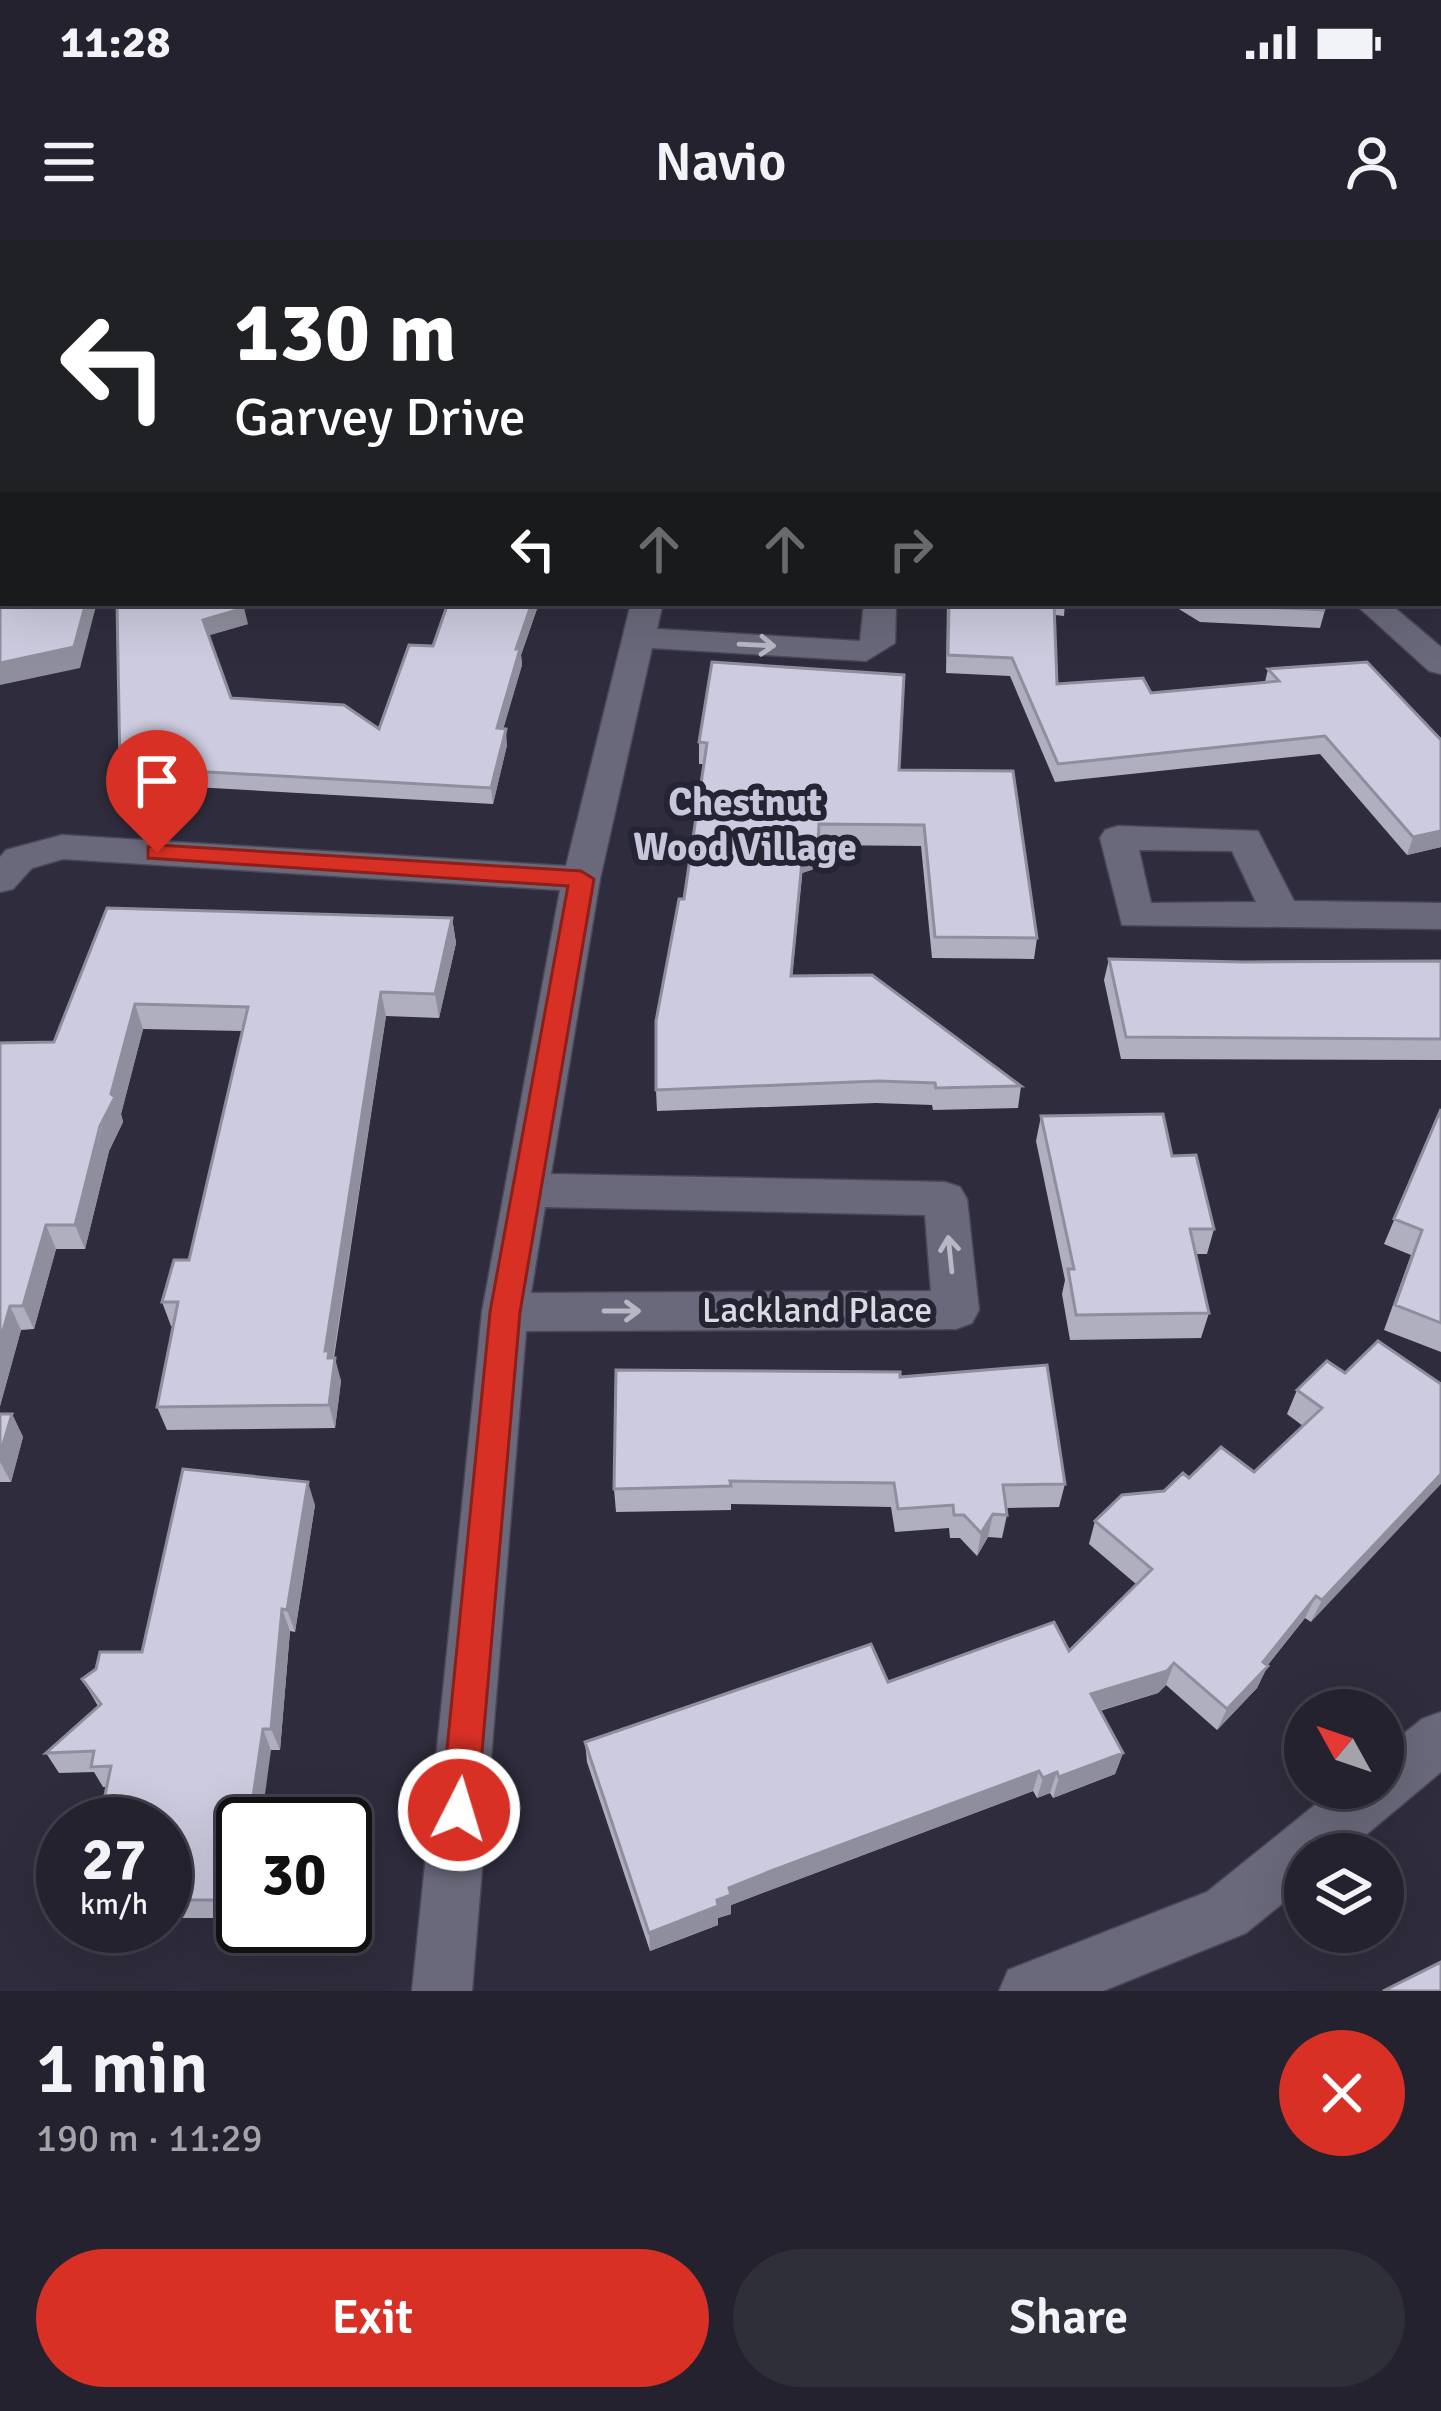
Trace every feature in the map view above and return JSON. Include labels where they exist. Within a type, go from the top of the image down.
[{"type":"street","points":[[442,1991],[505,1312],[581,879],[644,621],[866,651],[878,643],[880,606]]},
{"type":"street","points":[[1373,606],[1441,664]]},
{"type":"street","points":[[0,880],[19,859],[62,847],[581,879]]},
{"type":"street","points":[[1281,914],[1441,916]]},
{"type":"street","name":"Lackland Place","points":[[505,1312],[956,1310],[945,1199],[524,1190]]},
{"type":"street","points":[[1404,1769],[1441,1738]]},
{"type":"street","points":[[1029,1991],[1226,1913],[1355,1809]]},
{"type":"building","points":[[0,606],[85,606],[74,647],[0,663]]},
{"type":"building","points":[[117,606],[244,606],[203,620],[231,698],[344,705],[379,729],[409,645],[433,646],[447,606],[531,606],[497,728],[506,729],[491,788],[120,767]]},
{"type":"building","points":[[949,606],[1054,606],[1057,684],[1143,678],[1151,693],[1279,681],[1268,669],[1367,662],[1441,740],[1441,831],[1413,837],[1325,736],[1058,764],[1012,658],[948,655]]},
{"type":"building","points":[[1244,606],[1318,606],[1325,610]]},
{"type":"building","points":[[712,662],[904,675],[899,770],[1013,771],[1037,938],[935,937],[924,825],[819,824],[818,846],[803,851],[791,976],[872,975],[1021,1086],[936,1088],[935,1083],[878,1081],[656,1090],[656,1021],[679,899],[684,899],[707,743],[699,742]]},
{"type":"building","points":[[107,908],[452,918],[435,994],[381,992],[325,1351],[329,1351],[328,1358],[335,1358],[329,1405],[157,1407],[178,1302],[162,1302],[174,1260],[189,1260],[248,1007],[135,1004],[111,1094],[115,1097],[100,1126],[75,1225],[46,1225],[23,1306],[10,1306],[0,1341],[0,1043],[54,1042]]},
{"type":"building","points":[[1109,959],[1441,961],[1441,1039],[1126,1037]]},
{"type":"building","points":[[1441,1109],[1441,1323],[1395,1305],[1422,1230],[1394,1219]]},
{"type":"building","points":[[1163,1114],[1172,1156],[1196,1155],[1214,1229],[1190,1229],[1209,1313],[1076,1315],[1068,1269],[1074,1269],[1041,1116]]},
{"type":"building","points":[[1378,1341],[1441,1384],[1441,1474],[1322,1600],[1316,1596],[1263,1662],[1268,1666],[1227,1709],[1174,1663],[1167,1671],[1091,1694],[1123,1753],[1059,1777],[1057,1772],[1043,1778],[1039,1771],[771,1871],[729,1888],[731,1895],[717,1900],[718,1906],[649,1933],[585,1742],[871,1644],[888,1682],[1054,1622],[1069,1651],[1152,1569],[1095,1521],[1122,1495],[1164,1491],[1183,1473],[1189,1478],[1221,1447],[1254,1472],[1322,1408],[1297,1390],[1327,1361],[1345,1373]]},
{"type":"building","points":[[1047,1365],[1065,1484],[1003,1485],[1007,1515],[993,1514],[981,1533],[964,1515],[954,1515],[953,1505],[898,1509],[894,1483],[730,1481],[731,1486],[614,1489],[616,1370],[900,1372],[900,1377]]},
{"type":"building","points":[[0,1414],[12,1414],[0,1454]]},
{"type":"building","points":[[183,1469],[308,1482],[287,1610],[282,1609],[271,1729],[263,1729],[253,1797],[216,1797],[216,1900],[192,1900],[192,1797],[105,1797],[111,1766],[91,1767],[94,1751],[46,1753],[101,1704],[82,1679],[96,1669],[100,1652],[142,1652]]},
{"type":"building","points":[[1441,1962],[1441,1991],[1383,1991]]},
{"type":"district","name":"Chestnut Wood Village","points":[[745,824]]},
{"type":"route","points":[[157,853],[581,879],[505,1312],[459,1810]]}]
